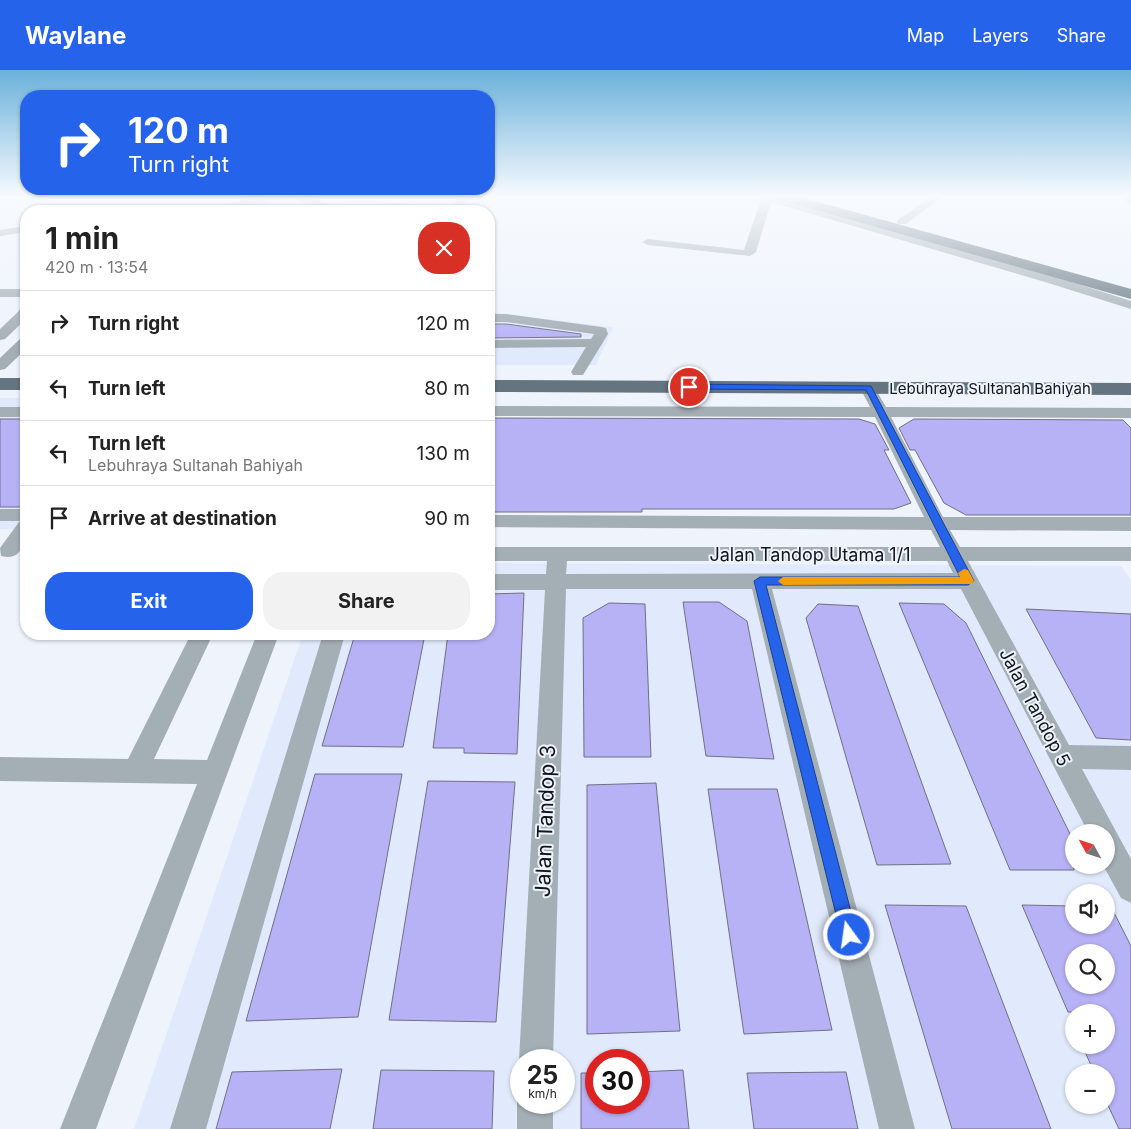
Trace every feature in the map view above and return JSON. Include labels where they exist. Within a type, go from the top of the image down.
[{"type":"main road","points":[[952,245],[1131,294]]},
{"type":"main road","points":[[989,245],[1131,284]]},
{"type":"main road","points":[[0,367],[20,368]]},
{"type":"main road","name":"Lebuhraya Sultanah Bahiyah","points":[[495,371],[1131,373]]},
{"type":"main road","points":[[0,384],[20,384]]},
{"type":"main road","name":"Lebuhraya Sultanah Bahiyah","points":[[495,386],[1131,389]]},
{"type":"street","points":[[676,245],[746,254],[750,252],[752,245]]},
{"type":"street","points":[[937,245],[1131,304]]},
{"type":"street","points":[[0,293],[20,293]]},
{"type":"street","points":[[0,317],[20,314]]},
{"type":"street","points":[[0,336],[20,318]]},
{"type":"street","points":[[495,319],[595,328],[602,332],[578,372]]},
{"type":"street","points":[[495,344],[596,343]]},
{"type":"street","points":[[0,347],[20,344]]},
{"type":"street","points":[[0,367],[20,348]]},
{"type":"street","name":"Jalan Tandop 5","points":[[868,388],[937,523],[1098,824]]},
{"type":"street","points":[[495,411],[1131,413]]},
{"type":"street","points":[[0,412],[20,412]]},
{"type":"street","points":[[0,515],[20,514]]},
{"type":"street","points":[[495,521],[1131,524]]},
{"type":"street","points":[[12,552],[20,538]]},
{"type":"street","name":"Jalan Tandop Utama 1/1","points":[[495,554],[1131,554]]},
{"type":"street","name":"Jalan Tandop 3","points":[[536,1049],[556,554]]},
{"type":"street","points":[[760,581],[897,1129]]},
{"type":"street","points":[[495,582],[968,581]]},
{"type":"street","points":[[135,771],[199,640]]},
{"type":"street","points":[[78,1129],[266,640]]},
{"type":"street","points":[[188,1129],[332,640]]},
{"type":"street","points":[[1062,758],[1128,763]]},
{"type":"street","points":[[0,769],[214,772]]},
{"type":"street","points":[[1115,858],[1131,888]]},
{"type":"street","points":[[535,1114],[535,1129]]},
{"type":"shaded area","points":[[495,313],[613,327],[596,365],[495,365]]},
{"type":"shaded area","points":[[0,398],[20,398],[20,530],[0,529]]},
{"type":"shaded area","points":[[495,563],[1121,566],[1131,580],[1131,1129],[134,1129],[301,640],[495,640]]},
{"type":"building","points":[[495,324],[581,334],[581,337],[495,338]]},
{"type":"building","points":[[495,418],[859,419],[875,424],[889,450],[884,450],[911,503],[894,509],[642,509],[642,512],[495,512]]},
{"type":"building","points":[[0,419],[20,419],[20,507],[0,507]]},
{"type":"building","points":[[914,419],[1123,420],[1131,428],[1131,515],[966,515],[944,503],[915,450],[910,450],[899,428]]},
{"type":"building","points":[[524,593],[517,754],[464,753],[464,748],[433,748],[447,640],[495,640],[495,594]]},
{"type":"building","points":[[683,602],[719,602],[747,621],[774,759],[706,756]]},
{"type":"building","points":[[609,603],[645,604],[651,757],[584,757],[583,618]]},
{"type":"building","points":[[899,603],[944,604],[966,623],[1065,824],[1065,870],[1010,870]]},
{"type":"building","points":[[818,604],[858,606],[951,864],[877,865],[806,618]]},
{"type":"building","points":[[1026,609],[1131,614],[1131,740],[1096,738]]},
{"type":"building","points":[[353,640],[424,640],[403,747],[322,746]]},
{"type":"building","points":[[315,774],[402,774],[358,1017],[246,1021]]},
{"type":"building","points":[[428,781],[515,782],[496,1022],[389,1020]]},
{"type":"building","points":[[656,783],[680,1031],[587,1034],[587,785]]},
{"type":"building","points":[[708,789],[777,789],[832,1030],[744,1034]]},
{"type":"building","points":[[885,905],[966,906],[1051,1129],[952,1129]]},
{"type":"building","points":[[1022,905],[1065,906],[1065,934],[1115,934],[1115,915],[1131,946],[1131,1129],[1119,1129],[1112,1114],[1115,1114],[1115,1064],[1090,1064],[1086,1054],[1115,1054],[1115,1004],[1065,1005]]},
{"type":"building","points":[[342,1069],[330,1129],[216,1129],[232,1072]]},
{"type":"building","points":[[381,1070],[494,1071],[492,1129],[373,1129]]},
{"type":"building","points":[[683,1070],[689,1129],[581,1129],[581,1073],[585,1073],[585,1114],[650,1114],[650,1072]]},
{"type":"building","points":[[846,1072],[858,1129],[754,1129],[747,1073]]},
{"type":"slow traffic","points":[[783,581],[968,581],[964,573]]},
{"type":"route","points":[[689,387],[868,388],[968,581],[760,581],[849,935]]}]
